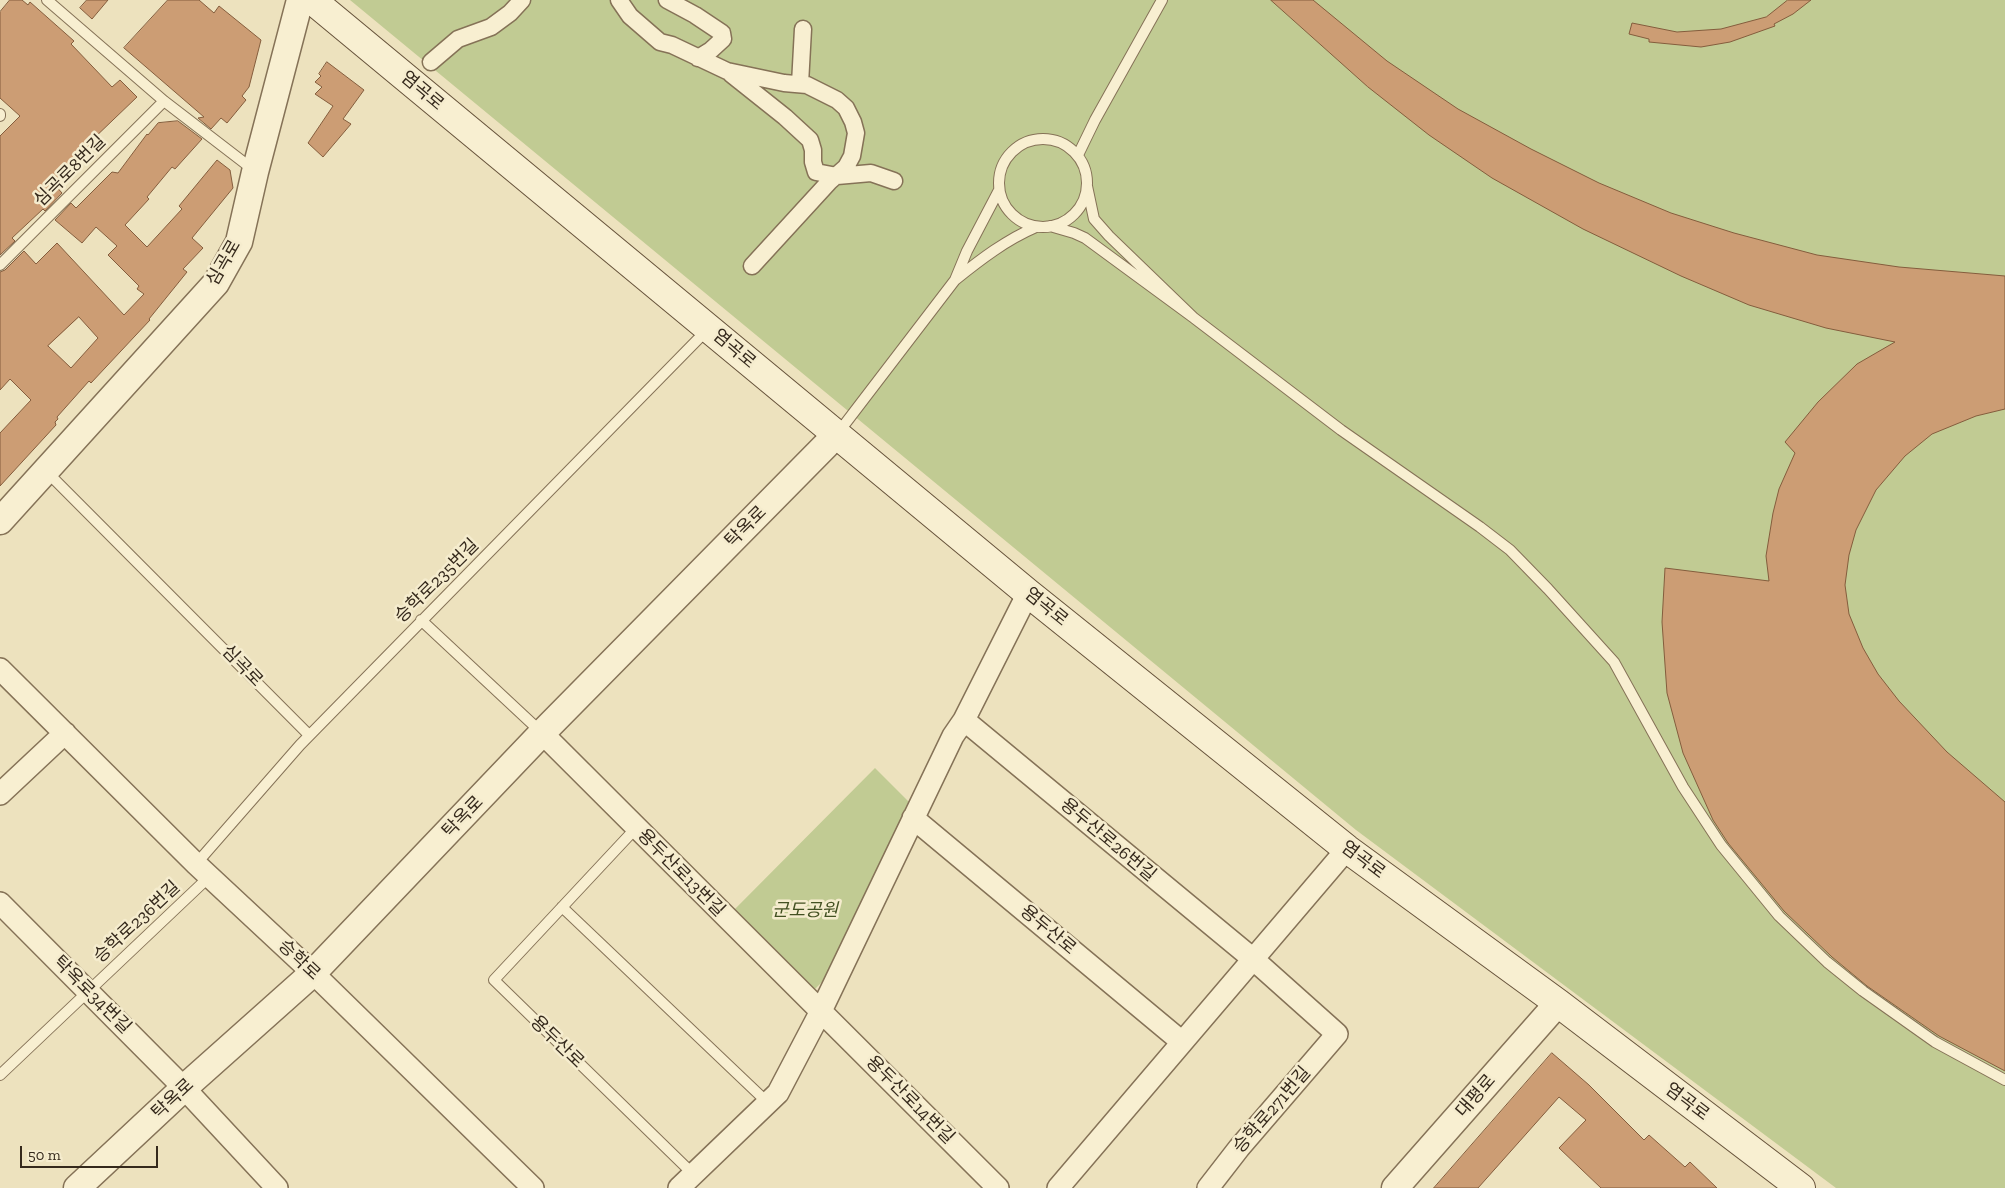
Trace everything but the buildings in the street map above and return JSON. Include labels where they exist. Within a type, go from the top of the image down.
[{"type":"main road","name":"염곡로","points":[[312,0],[1028,594],[1347,849],[1558,1003],[1801,1188]]},
{"type":"street","name":"심곡로","points":[[3,512],[47,472],[216,283],[239,242],[255,172],[300,0]]},
{"type":"street","points":[[431,62],[458,39],[491,27],[510,13],[522,0]]},
{"type":"street","points":[[619,0],[630,16],[660,42],[672,45],[727,71],[784,83],[808,85],[838,100],[846,108],[853,122],[856,134],[852,156],[846,167],[752,266]]},
{"type":"street","points":[[667,0],[695,14],[722,33],[723,39],[698,58]]},
{"type":"street","points":[[800,84],[804,28]]},
{"type":"street","points":[[727,71],[785,116],[810,140],[814,150],[813,162],[816,172],[837,176],[871,173],[894,181]]},
{"type":"street","name":"탁옥로","points":[[77,1188],[184,1088],[313,973],[542,733],[837,434]]},
{"type":"street","name":"용두산로","points":[[686,1181],[778,1093],[821,1011],[953,736],[964,720],[1028,594]]},
{"type":"street","name":"승학로","points":[[0,669],[203,870],[313,973],[533,1188]]},
{"type":"street","name":"용두산로26번길","points":[[964,720],[1253,960],[1337,1034]]},
{"type":"street","points":[[0,794],[65,733]]},
{"type":"street","name":"용두산로13번길","points":[[542,733],[821,1011]]},
{"type":"street","name":"용두산로","points":[[913,818],[1182,1042]]},
{"type":"street","points":[[1058,1188],[1347,849]]},
{"type":"street","name":"탁옥로34번길","points":[[0,903],[184,1088],[277,1188]]},
{"type":"street","name":"대평로","points":[[1394,1188],[1558,1003]]},
{"type":"street","name":"용두산로14번길","points":[[821,1011],[998,1188]]},
{"type":"street","name":"승학로271번길","points":[[1208,1188],[1239,1148],[1337,1034]]},
{"type":"lane","points":[[47,0],[164,101],[255,172]]},
{"type":"lane","points":[[1078,155],[1095,120],[1162,0]]},
{"type":"lane","name":"심곡로8번길","points":[[0,265],[164,101]]},
{"type":"lane","points":[[1036,227],[1023,222],[1012,214],[1003,203],[999,190],[999,176],[1003,162],[1012,151],[1024,142],[1039,138],[1054,140],[1068,146],[1078,155],[1086,171],[1094,219],[1109,236],[1194,318]]},
{"type":"lane","points":[[837,434],[956,280],[992,250],[1019,234],[1036,227],[1064,222],[1075,214],[1084,201],[1087,186]]},
{"type":"lane","points":[[956,280],[967,251],[999,190]]},
{"type":"lane","points":[[1050,226],[1085,238],[1341,430],[1510,550],[1548,588],[1614,662],[1682,787],[1721,846],[1779,916],[1827,962],[1863,991],[1935,1042],[2005,1080]]},
{"type":"lane","name":"승학로235번길","points":[[203,870],[309,735],[709,328]]},
{"type":"lane","name":"심곡로","points":[[47,472],[309,735]]},
{"type":"lane","points":[[421,620],[542,733]]},
{"type":"lane","name":"용두산로","points":[[636,828],[494,980],[686,1181]]},
{"type":"lane","name":"승학로236번길","points":[[0,1076],[88,990],[203,870]]},
{"type":"lane","points":[[562,907],[768,1104]]},
{"type":"green space","points":[[350,0],[2005,0],[2005,1188],[1836,1188],[1356,830]]},
{"type":"green space","name":"군도공원","points":[[875,768],[910,803],[835,969],[813,991],[733,911]]}]
